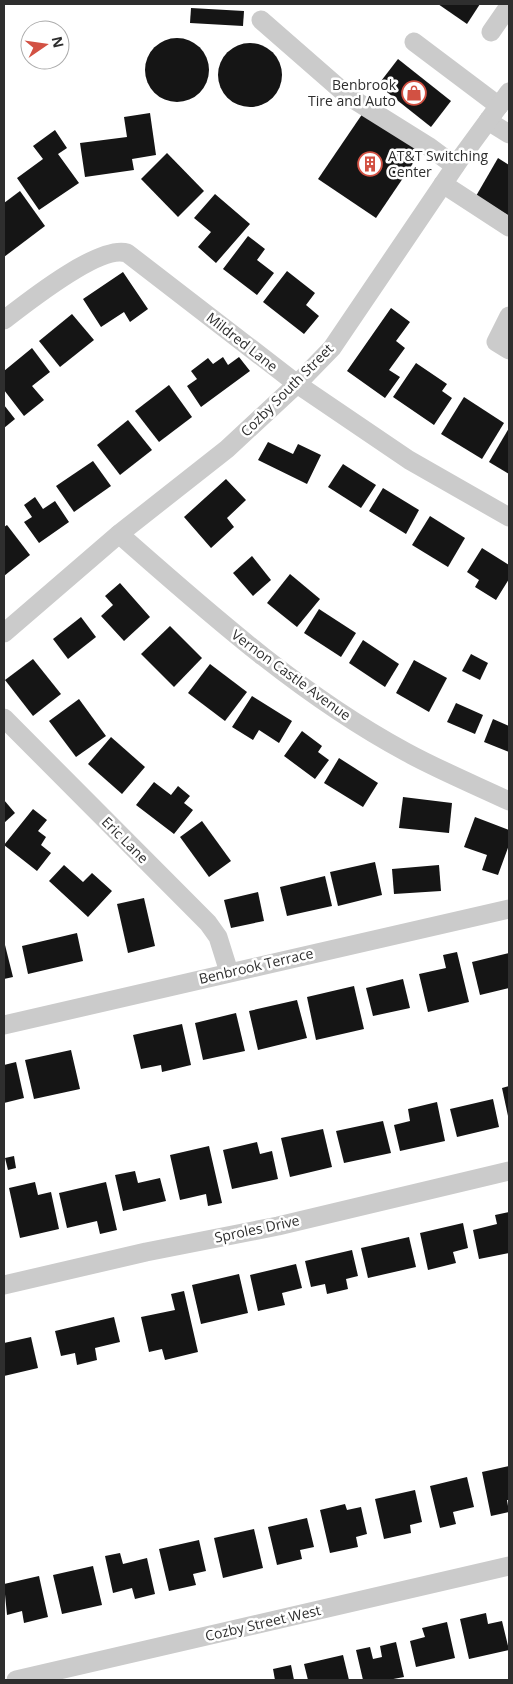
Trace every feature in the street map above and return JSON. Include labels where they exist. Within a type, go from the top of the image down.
[{"type":"street","points":[[491,32],[509,6]]},
{"type":"street","points":[[261,20],[348,96],[428,146],[455,166]]},
{"type":"street","points":[[414,42],[504,99]]},
{"type":"street","name":"Cozby South Street","points":[[4,633],[119,534],[226,449],[297,384],[332,348],[455,166],[504,99]]},
{"type":"street","points":[[488,121],[509,134]]},
{"type":"street","points":[[443,184],[509,228]]},
{"type":"street","name":"Mildred Lane","points":[[4,320],[37,293],[82,266],[111,252],[122,251],[297,384],[409,460],[509,517]]},
{"type":"street","points":[[509,316],[496,342],[509,350]]},
{"type":"street","name":"Vernon Castle Avenue","points":[[119,534],[224,626],[323,701],[406,752],[509,801]]},
{"type":"street","name":"Eric Lane","points":[[4,718],[208,923],[218,937],[230,972]]},
{"type":"street","name":"Benbrook Terrace","points":[[4,1025],[509,909]]},
{"type":"street","name":"Sproles Drive","points":[[4,1285],[146,1252],[278,1226],[509,1171]]},
{"type":"street","name":"Cozby Street West","points":[[16,1680],[509,1566]]},
{"type":"building","points":[[438,4],[480,4],[467,24]]},
{"type":"building","points":[[191,8],[244,11],[243,26],[190,23]]},
{"type":"building","points":[[171,38],[183,38],[200,47],[207,58],[209,70],[207,82],[200,93],[183,102],[171,102],[159,97],[150,88],[145,76],[145,64],[150,52],[159,43]]},
{"type":"building","points":[[244,43],[256,43],[273,52],[280,63],[282,75],[280,87],[273,98],[256,107],[244,107],[232,102],[223,93],[218,81],[218,69],[223,57],[232,48]]},
{"type":"building","name":"Benbrook Tire and Auto","points":[[398,59],[451,101],[431,127],[378,85]]},
{"type":"building","name":"AT&T Switching Center","points":[[365,110],[422,150],[376,218],[318,179]]},
{"type":"building","points":[[150,113],[156,155],[132,159],[134,170],[85,177],[80,143],[127,137],[124,117]]},
{"type":"building","points":[[55,130],[67,148],[58,154],[79,183],[39,210],[17,178],[43,159],[33,146]]},
{"type":"building","points":[[167,153],[204,191],[178,217],[141,179]]},
{"type":"building","points":[[498,158],[509,165],[509,216],[476,196]]},
{"type":"building","points":[[20,191],[45,226],[4,257],[4,203]]},
{"type":"building","points":[[215,194],[250,224],[216,263],[198,247],[211,232],[194,218]]},
{"type":"building","points":[[248,236],[265,249],[257,260],[274,273],[257,295],[223,269]]},
{"type":"building","points":[[287,271],[315,293],[306,305],[319,316],[304,334],[263,302]]},
{"type":"building","points":[[123,272],[148,309],[130,322],[124,312],[101,327],[83,299]]},
{"type":"building","points":[[391,308],[410,322],[396,341],[405,348],[389,370],[400,377],[385,398],[347,371]]},
{"type":"building","points":[[72,314],[94,340],[60,367],[39,341]]},
{"type":"building","points":[[32,348],[50,372],[32,386],[44,400],[24,416],[4,390],[4,371]]},
{"type":"building","points":[[223,357],[228,365],[239,357],[250,371],[201,407],[187,386],[197,379],[191,371],[208,358],[213,364]]},
{"type":"building","points":[[416,363],[447,384],[442,391],[452,398],[434,425],[393,397]]},
{"type":"building","points":[[169,385],[192,417],[159,442],[135,411]]},
{"type":"building","points":[[464,397],[504,423],[482,459],[441,434]]},
{"type":"building","points":[[4,405],[15,419],[4,428]]},
{"type":"building","points":[[128,420],[152,450],[120,475],[97,445]]},
{"type":"building","points":[[509,428],[509,474],[489,462]]},
{"type":"building","points":[[268,442],[293,454],[298,444],[321,455],[307,484],[258,460]]},
{"type":"building","points":[[93,461],[111,486],[74,512],[56,486]]},
{"type":"building","points":[[343,464],[376,485],[361,508],[328,487]]},
{"type":"building","points":[[226,479],[246,500],[227,518],[234,527],[211,548],[184,517]]},
{"type":"building","points":[[383,488],[419,510],[406,534],[369,511]]},
{"type":"building","points":[[35,497],[43,509],[55,501],[69,522],[39,543],[24,522],[32,517],[24,505]]},
{"type":"building","points":[[430,516],[465,538],[448,567],[412,545]]},
{"type":"building","points":[[7,525],[30,555],[4,576],[4,527]]},
{"type":"building","points":[[482,548],[509,565],[509,579],[496,600],[475,587],[479,580],[467,572]]},
{"type":"building","points":[[252,556],[271,580],[253,596],[233,573]]},
{"type":"building","points":[[290,574],[320,599],[297,627],[267,603]]},
{"type":"building","points":[[120,583],[150,617],[124,641],[101,616],[113,605],[105,596]]},
{"type":"building","points":[[319,609],[356,633],[341,657],[304,633]]},
{"type":"building","points":[[81,617],[96,637],[68,659],[53,639]]},
{"type":"building","points":[[170,626],[202,658],[174,687],[141,654]]},
{"type":"building","points":[[363,640],[399,664],[385,687],[349,663]]},
{"type":"building","points":[[471,654],[488,663],[480,680],[462,671]]},
{"type":"building","points":[[33,659],[61,694],[33,716],[5,680]]},
{"type":"building","points":[[414,660],[447,678],[429,712],[396,693]]},
{"type":"building","points":[[210,664],[247,692],[225,721],[188,693]]},
{"type":"building","points":[[252,696],[292,721],[279,743],[259,730],[253,740],[232,727]]},
{"type":"building","points":[[79,699],[106,736],[76,757],[49,721]]},
{"type":"building","points":[[456,703],[483,715],[475,734],[447,722]]},
{"type":"building","points":[[493,719],[509,726],[509,752],[484,742]]},
{"type":"building","points":[[302,731],[322,746],[318,752],[329,760],[315,779],[284,756]]},
{"type":"building","points":[[111,737],[145,767],[122,794],[88,764]]},
{"type":"building","points":[[339,758],[378,783],[363,807],[324,783]]},
{"type":"building","points":[[154,782],[171,795],[178,786],[190,796],[184,803],[193,810],[174,834],[136,805]]},
{"type":"building","points":[[403,797],[452,803],[449,833],[399,828]]},
{"type":"building","points":[[4,800],[15,813],[4,823]]},
{"type":"building","points":[[33,809],[47,820],[38,831],[46,837],[41,845],[51,853],[37,871],[4,845]]},
{"type":"building","points":[[475,817],[509,830],[509,845],[498,875],[482,870],[487,855],[464,847]]},
{"type":"building","points":[[202,821],[231,861],[209,877],[180,837]]},
{"type":"building","points":[[375,862],[382,895],[338,906],[330,872]]},
{"type":"building","points":[[64,865],[83,882],[92,873],[112,891],[88,917],[49,881]]},
{"type":"building","points":[[439,865],[441,891],[394,894],[392,869]]},
{"type":"building","points":[[325,876],[332,906],[287,916],[280,887]]},
{"type":"building","points":[[258,892],[264,921],[231,928],[224,900]]},
{"type":"building","points":[[144,898],[155,946],[128,953],[117,904]]},
{"type":"building","points":[[77,933],[83,961],[28,974],[22,946]]},
{"type":"building","points":[[4,941],[13,977],[4,979]]},
{"type":"building","points":[[457,952],[469,1002],[428,1012],[419,974],[446,968],[443,955]]},
{"type":"building","points":[[509,953],[509,988],[480,995],[472,962]]},
{"type":"building","points":[[403,979],[410,1008],[373,1016],[366,988]]},
{"type":"building","points":[[354,986],[364,1029],[316,1040],[307,997]]},
{"type":"building","points":[[297,1000],[307,1038],[258,1050],[249,1011]]},
{"type":"building","points":[[236,1013],[245,1051],[203,1060],[195,1023]]},
{"type":"building","points":[[182,1024],[191,1065],[162,1072],[161,1065],[141,1069],[133,1035]]},
{"type":"building","points":[[71,1050],[80,1089],[34,1099],[25,1060]]},
{"type":"building","points":[[16,1062],[24,1098],[4,1103],[4,1065]]},
{"type":"building","points":[[509,1086],[509,1116],[508,1116],[502,1088]]},
{"type":"building","points":[[493,1099],[499,1127],[457,1137],[450,1109]]},
{"type":"building","points":[[437,1102],[445,1141],[400,1151],[394,1125],[410,1121],[408,1109]]},
{"type":"building","points":[[383,1121],[391,1153],[344,1163],[336,1131]]},
{"type":"building","points":[[323,1129],[332,1167],[290,1177],[281,1138]]},
{"type":"building","points":[[257,1142],[260,1154],[272,1151],[278,1179],[232,1189],[223,1150]]},
{"type":"building","points":[[209,1146],[222,1203],[208,1206],[206,1194],[180,1200],[170,1155]]},
{"type":"building","points":[[14,1156],[16,1168],[8,1170],[5,1158]]},
{"type":"building","points":[[135,1171],[138,1183],[160,1178],[166,1201],[123,1211],[115,1175]]},
{"type":"building","points":[[35,1182],[38,1195],[51,1192],[59,1229],[20,1238],[9,1188]]},
{"type":"building","points":[[106,1182],[117,1230],[100,1234],[97,1221],[67,1228],[59,1193]]},
{"type":"building","points":[[509,1212],[509,1253],[479,1259],[473,1230],[497,1224],[495,1215]]},
{"type":"building","points":[[463,1223],[468,1248],[453,1252],[456,1263],[428,1270],[420,1233]]},
{"type":"building","points":[[409,1237],[416,1267],[368,1278],[361,1248]]},
{"type":"building","points":[[352,1250],[358,1276],[346,1279],[348,1289],[327,1294],[325,1284],[311,1287],[305,1261]]},
{"type":"building","points":[[296,1264],[302,1288],[282,1293],[285,1305],[258,1311],[250,1275]]},
{"type":"building","points":[[239,1274],[248,1313],[201,1324],[192,1285]]},
{"type":"building","points":[[184,1291],[198,1352],[165,1360],[162,1349],[149,1352],[141,1317],[175,1310],[171,1294]]},
{"type":"building","points":[[114,1317],[120,1342],[95,1348],[97,1360],[77,1365],[75,1353],[61,1356],[55,1331]]},
{"type":"building","points":[[31,1337],[38,1368],[4,1376],[4,1343]]},
{"type":"building","points":[[509,1466],[509,1500],[507,1500],[509,1512],[491,1516],[482,1472]]},
{"type":"building","points":[[467,1477],[474,1507],[453,1512],[456,1524],[440,1528],[430,1486]]},
{"type":"building","points":[[415,1490],[422,1522],[410,1525],[411,1533],[384,1539],[375,1499]]},
{"type":"building","points":[[345,1504],[347,1510],[361,1507],[367,1534],[356,1537],[358,1547],[330,1553],[320,1510]]},
{"type":"building","points":[[307,1518],[314,1547],[300,1550],[302,1559],[277,1565],[268,1527]]},
{"type":"building","points":[[254,1529],[263,1568],[223,1578],[214,1538]]},
{"type":"building","points":[[199,1540],[206,1571],[193,1574],[196,1585],[169,1591],[159,1549]]},
{"type":"building","points":[[120,1553],[123,1564],[147,1558],[155,1594],[135,1599],[132,1588],[113,1593],[105,1556]]},
{"type":"building","points":[[93,1566],[102,1605],[62,1614],[53,1575]]},
{"type":"building","points":[[39,1576],[48,1617],[24,1623],[22,1611],[7,1615],[4,1584]]},
{"type":"building","points":[[486,1613],[488,1624],[502,1621],[509,1650],[469,1659],[460,1619]]},
{"type":"building","points":[[447,1622],[455,1658],[416,1667],[410,1641],[425,1637],[422,1628]]},
{"type":"building","points":[[396,1642],[404,1677],[388,1680],[363,1680],[356,1650],[370,1647],[373,1659],[382,1657],[380,1646]]},
{"type":"building","points":[[343,1655],[349,1680],[308,1680],[304,1664]]},
{"type":"building","points":[[291,1665],[294,1680],[275,1680],[273,1669]]},
{"type":"place","name":"Benbrook Tire and Auto","points":[[414,93]]},
{"type":"place","name":"AT&T Switching Center","points":[[370,164]]}]
